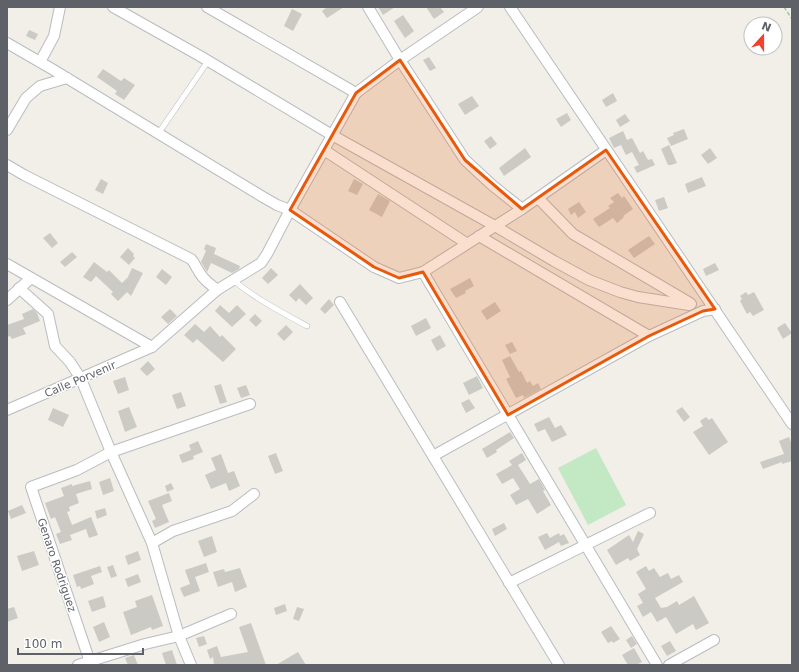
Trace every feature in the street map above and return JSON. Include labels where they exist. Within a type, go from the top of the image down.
[{"type":"street","points":[[40,62],[54,36],[60,7]]},
{"type":"street","points":[[113,7],[208,61],[332,135],[495,226],[554,262],[589,280],[638,297],[689,305],[691,304]]},
{"type":"street","points":[[368,7],[400,60],[465,160],[492,185],[522,209]]},
{"type":"street","points":[[211,8],[356,93],[400,60],[478,7]]},
{"type":"street","points":[[510,7],[792,424]]},
{"type":"street","points":[[7,43],[263,197],[290,210],[374,267],[399,278],[423,272],[522,209],[606,150]]},
{"type":"street","points":[[7,130],[26,98],[40,86],[67,78]]},
{"type":"street","name":"Calle Porvenir","points":[[7,410],[152,347],[217,290],[261,263],[356,93]]},
{"type":"street","points":[[324,150],[466,244]]},
{"type":"street","points":[[7,165],[24,176],[191,259],[206,281],[217,290]]},
{"type":"street","points":[[538,198],[573,234],[702,311]]},
{"type":"street","points":[[479,236],[649,336]]},
{"type":"street","points":[[7,264],[152,347]]},
{"type":"street","points":[[423,272],[657,665]]},
{"type":"street","points":[[7,300],[31,278]]},
{"type":"street","points":[[19,288],[48,314],[55,346],[70,362],[81,379],[111,452],[152,543],[179,636],[191,665]]},
{"type":"street","points":[[340,302],[559,665]]},
{"type":"street","points":[[433,456],[649,336],[702,311],[715,309]]},
{"type":"street","points":[[111,452],[250,404]]},
{"type":"street","name":"Genaro Rodriguez","points":[[91,663],[31,487],[77,470],[111,452]]},
{"type":"street","points":[[152,543],[173,531],[232,511],[254,494]]},
{"type":"street","points":[[509,583],[650,513]]},
{"type":"street","points":[[78,665],[91,663],[145,644],[179,636],[231,614]]},
{"type":"street","points":[[669,665],[714,640]]},
{"type":"lane","points":[[158,134],[208,61]]},
{"type":"lane","points":[[233,280],[266,305],[307,326]]},
{"type":"path","points":[[784,7],[792,19]]},
{"type":"highlighted area","points":[[400,60],[465,160],[522,209],[606,150],[715,309],[703,311],[649,336],[508,415],[423,272],[399,278],[374,267],[290,210],[356,93]]},
{"type":"green space","points":[[596,448],[626,505],[588,525],[558,468]]},
{"type":"building","points":[[327,7],[344,7],[327,18],[322,11]]},
{"type":"building","points":[[378,7],[395,7],[383,15]]},
{"type":"building","points":[[426,7],[440,7],[444,12],[434,19]]},
{"type":"building","points":[[292,9],[302,14],[293,31],[284,26]]},
{"type":"building","points":[[403,15],[414,31],[405,38],[394,21]]},
{"type":"building","points":[[29,30],[38,34],[35,40],[26,36]]},
{"type":"building","points":[[429,57],[436,68],[430,71],[423,60]]},
{"type":"building","points":[[103,69],[121,81],[124,78],[135,85],[124,100],[115,94],[117,91],[97,77]]},
{"type":"building","points":[[613,93],[617,101],[606,107],[602,100]]},
{"type":"building","points":[[472,96],[479,106],[465,115],[458,104]]},
{"type":"building","points":[[567,113],[571,120],[561,127],[556,119]]},
{"type":"building","points":[[625,114],[630,121],[620,127],[616,120]]},
{"type":"building","points":[[684,129],[688,139],[671,146],[667,138],[674,135],[673,133]]},
{"type":"building","points":[[623,131],[627,140],[632,138],[640,153],[643,151],[648,160],[652,159],[655,165],[637,173],[634,167],[639,165],[632,152],[626,155],[621,145],[614,148],[609,138]]},
{"type":"building","points":[[491,136],[497,144],[490,149],[484,141]]},
{"type":"building","points":[[669,145],[677,163],[671,165],[668,165],[661,149]]},
{"type":"building","points":[[525,148],[531,157],[504,176],[499,168]]},
{"type":"building","points":[[710,148],[717,158],[708,164],[701,155]]},
{"type":"building","points":[[702,177],[706,186],[688,193],[685,184]]},
{"type":"building","points":[[101,179],[108,183],[103,194],[95,190]]},
{"type":"building","points":[[354,179],[363,184],[357,195],[348,191]]},
{"type":"building","points":[[618,193],[622,198],[624,196],[633,209],[623,216],[624,217],[617,223],[613,218],[599,227],[593,219],[610,208],[608,206],[614,202],[610,198]]},
{"type":"building","points":[[378,194],[390,201],[382,217],[369,210]]},
{"type":"building","points":[[664,197],[668,208],[659,211],[655,200]]},
{"type":"building","points":[[579,202],[586,212],[578,218],[575,212],[571,215],[568,209]]},
{"type":"building","points":[[50,233],[58,243],[52,248],[43,238]]},
{"type":"building","points":[[649,236],[655,244],[634,258],[628,250]]},
{"type":"building","points":[[206,244],[216,248],[214,254],[240,266],[239,269],[232,273],[211,263],[207,272],[201,262],[206,251],[204,249]]},
{"type":"building","points":[[128,248],[134,254],[133,256],[135,258],[129,265],[120,257]]},
{"type":"building","points":[[72,252],[77,257],[65,267],[60,262]]},
{"type":"building","points":[[94,262],[107,272],[109,270],[122,283],[128,277],[132,268],[143,273],[131,296],[127,292],[118,301],[111,294],[113,292],[96,276],[91,282],[83,277]]},
{"type":"building","points":[[715,263],[719,270],[706,276],[703,269]]},
{"type":"building","points":[[271,268],[278,275],[268,284],[262,278]]},
{"type":"building","points":[[162,269],[172,277],[166,285],[156,277]]},
{"type":"building","points":[[470,278],[474,286],[465,291],[466,293],[456,298],[450,289]]},
{"type":"building","points":[[300,284],[313,298],[306,305],[299,298],[296,302],[289,295]]},
{"type":"building","points":[[746,292],[748,295],[754,292],[764,310],[753,316],[750,312],[747,314],[740,301],[742,299],[740,296]]},
{"type":"building","points":[[329,299],[334,305],[325,314],[320,309]]},
{"type":"building","points":[[495,302],[501,311],[487,320],[481,311]]},
{"type":"building","points":[[220,305],[229,313],[237,305],[246,314],[232,327],[215,311]]},
{"type":"building","points":[[33,309],[37,313],[40,321],[23,328],[26,334],[12,339],[10,336],[7,337],[7,325],[24,319],[22,314]]},
{"type":"building","points":[[170,309],[177,316],[168,324],[161,317]]},
{"type":"building","points":[[255,314],[262,321],[256,327],[249,320]]},
{"type":"building","points":[[426,318],[431,328],[416,336],[411,326]]},
{"type":"building","points":[[785,323],[792,333],[783,339],[777,328]]},
{"type":"building","points":[[195,324],[204,332],[210,326],[220,337],[222,335],[236,349],[223,362],[197,339],[193,343],[184,335]]},
{"type":"building","points":[[286,325],[293,332],[284,341],[277,334]]},
{"type":"building","points":[[440,335],[446,346],[437,351],[431,340]]},
{"type":"building","points":[[512,342],[517,351],[510,354],[505,345]]},
{"type":"building","points":[[510,356],[519,372],[521,371],[527,383],[530,381],[533,386],[538,383],[541,389],[524,398],[523,395],[516,398],[506,379],[510,377],[502,360]]},
{"type":"building","points":[[148,361],[155,369],[147,376],[140,369]]},
{"type":"building","points":[[477,376],[483,388],[469,395],[463,383]]},
{"type":"building","points":[[125,377],[129,390],[118,394],[113,381]]},
{"type":"building","points":[[221,384],[227,402],[220,404],[214,386]]},
{"type":"building","points":[[246,385],[250,395],[241,398],[237,388]]},
{"type":"building","points":[[181,392],[186,406],[177,409],[172,395]]},
{"type":"building","points":[[469,399],[475,408],[466,413],[461,403]]},
{"type":"building","points":[[129,407],[137,427],[125,432],[118,411]]},
{"type":"building","points":[[682,407],[690,417],[684,422],[676,411]]},
{"type":"building","points":[[53,408],[69,415],[63,427],[48,420]]},
{"type":"building","points":[[549,417],[555,428],[561,425],[567,435],[552,442],[545,429],[538,432],[534,424]]},
{"type":"building","points":[[706,417],[709,420],[712,418],[728,442],[709,455],[693,432],[703,426],[700,421]]},
{"type":"building","points":[[510,432],[514,438],[487,458],[482,449]]},
{"type":"building","points":[[789,437],[792,445],[792,461],[782,464],[782,462],[763,469],[760,462],[784,454],[779,441]]},
{"type":"building","points":[[198,441],[203,452],[193,456],[194,459],[182,463],[179,455],[191,450],[189,445]]},
{"type":"building","points":[[276,453],[283,471],[275,474],[268,456]]},
{"type":"building","points":[[522,453],[526,460],[518,465],[530,484],[539,479],[545,490],[543,491],[551,505],[537,514],[528,499],[516,505],[510,495],[520,489],[513,478],[502,484],[496,474],[512,465],[509,461]]},
{"type":"building","points":[[221,454],[228,473],[234,471],[240,486],[229,491],[226,483],[211,489],[205,475],[216,470],[211,458]]},
{"type":"building","points":[[110,478],[114,491],[103,495],[99,482]]},
{"type":"building","points":[[90,481],[92,489],[76,494],[79,503],[69,507],[70,511],[67,512],[72,525],[91,517],[98,535],[89,538],[86,529],[70,535],[72,540],[60,544],[56,534],[61,532],[55,517],[51,519],[45,503],[64,496],[61,488],[72,484],[72,486]]},
{"type":"building","points":[[171,483],[174,489],[167,492],[165,486]]},
{"type":"building","points":[[169,493],[172,501],[162,505],[169,522],[155,528],[152,521],[156,519],[148,501]]},
{"type":"building","points":[[22,505],[26,513],[11,519],[8,511]]},
{"type":"building","points":[[105,508],[107,515],[97,519],[95,511]]},
{"type":"building","points":[[504,523],[507,529],[495,536],[492,529]]},
{"type":"building","points":[[638,531],[644,534],[637,549],[640,555],[630,561],[628,558],[616,565],[607,550],[629,535],[633,542]]},
{"type":"building","points":[[547,533],[550,538],[559,533],[560,536],[564,534],[569,543],[561,546],[559,542],[545,550],[538,537]]},
{"type":"building","points":[[212,536],[217,552],[204,557],[198,541]]},
{"type":"building","points":[[34,551],[39,565],[22,571],[17,556]]},
{"type":"building","points":[[138,551],[141,560],[128,565],[125,556]]},
{"type":"building","points":[[206,563],[209,572],[195,577],[200,591],[184,597],[180,588],[190,584],[185,570]]},
{"type":"building","points":[[113,565],[117,576],[111,578],[107,567]]},
{"type":"building","points":[[100,566],[102,572],[91,576],[94,584],[81,589],[80,586],[77,587],[73,575]]},
{"type":"building","points":[[646,566],[649,571],[654,568],[660,577],[668,573],[671,579],[679,575],[683,582],[655,598],[661,608],[667,607],[677,601],[679,605],[694,596],[709,623],[696,630],[693,624],[676,634],[666,617],[657,622],[651,612],[643,617],[637,606],[643,603],[638,594],[646,589],[636,572]]},
{"type":"building","points":[[240,568],[247,587],[235,592],[232,582],[218,587],[213,572],[224,569],[225,572]]},
{"type":"building","points":[[138,574],[141,582],[128,587],[125,579]]},
{"type":"building","points":[[152,595],[163,626],[152,630],[151,627],[131,635],[123,612],[137,607],[135,601]]},
{"type":"building","points":[[103,596],[106,607],[92,612],[88,601]]},
{"type":"building","points":[[285,604],[287,611],[276,615],[274,608]]},
{"type":"building","points":[[14,607],[18,618],[7,622],[7,609]]},
{"type":"building","points":[[297,607],[304,609],[299,621],[293,619]]},
{"type":"building","points":[[104,622],[110,637],[99,642],[93,627]]},
{"type":"building","points":[[251,623],[266,665],[214,665],[213,657],[210,659],[207,650],[217,646],[221,657],[248,652],[239,627]]},
{"type":"building","points":[[611,626],[620,639],[613,643],[612,641],[608,643],[601,632]]},
{"type":"building","points":[[204,636],[207,644],[199,647],[196,638]]},
{"type":"building","points":[[632,636],[637,644],[631,648],[626,640]]},
{"type":"building","points":[[670,641],[676,651],[667,656],[661,646]]},
{"type":"building","points":[[634,648],[642,662],[636,665],[628,665],[622,655]]},
{"type":"building","points":[[172,650],[177,665],[166,665],[162,653]]},
{"type":"building","points":[[298,652],[306,665],[276,665]]},
{"type":"building","points":[[134,655],[138,665],[128,665],[125,658]]}]
